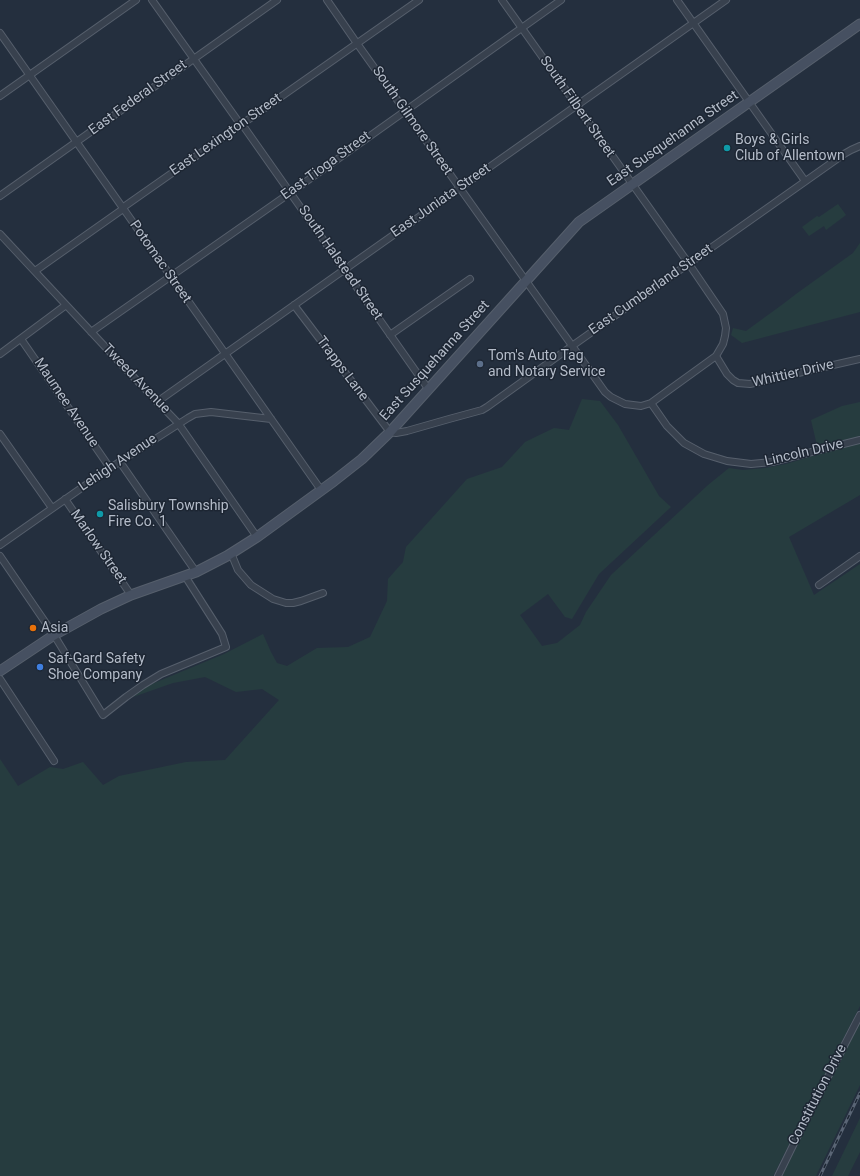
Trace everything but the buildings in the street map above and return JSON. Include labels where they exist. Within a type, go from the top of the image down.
[{"type":"main road","name":"East Susquehanna Street","points":[[0,671],[54,635],[101,609],[132,595],[196,572],[231,554],[257,537],[321,490],[362,459],[390,432],[575,226],[860,24]]},
{"type":"street","points":[[0,96],[136,0]]},
{"type":"street","name":"South Halstead Street","points":[[152,0],[238,121],[244,127],[429,390]]},
{"type":"street","name":"East Federal Street","points":[[0,196],[277,0]]},
{"type":"street","name":"South Gilmore Street","points":[[327,0],[572,346]]},
{"type":"street","name":"East Lexington Street","points":[[35,271],[241,124],[358,44],[419,0]]},
{"type":"street","name":"South Filbert Street","points":[[502,0],[719,308],[725,322],[725,336],[716,356]]},
{"type":"street","name":"East Tioga Street","points":[[91,332],[561,0]]},
{"type":"street","points":[[677,0],[805,181]]},
{"type":"street","name":"East Juniata Street","points":[[157,402],[726,0]]},
{"type":"street","name":"Potomac Street","points":[[0,33],[321,490]]},
{"type":"street","name":"East Cumberland Street","points":[[390,432],[396,433],[407,431],[487,408],[805,181],[844,154],[860,146]]},
{"type":"street","name":"Tweed Avenue","points":[[0,234],[178,423],[257,537]]},
{"type":"street","points":[[390,335],[470,279]]},
{"type":"street","points":[[0,354],[66,305]]},
{"type":"street","name":"Trapps Lane","points":[[294,305],[390,432]]},
{"type":"street","name":"Maumee Avenue","points":[[21,339],[110,468]]},
{"type":"street","points":[[572,346],[600,386],[611,397],[633,406],[642,406],[651,403],[716,356]]},
{"type":"street","name":"Whittier Drive","points":[[716,356],[726,374],[733,380],[738,383],[750,384],[860,359]]},
{"type":"street","name":"Lincoln Drive","points":[[651,403],[667,426],[684,443],[704,454],[727,461],[751,464],[772,462],[860,440]]},
{"type":"street","name":"Lehigh Avenue","points":[[0,545],[110,468],[178,423],[195,414],[211,412],[271,419]]},
{"type":"street","name":"Marlow Street","points":[[0,434],[52,508]]},
{"type":"street","points":[[120,462],[196,572]]},
{"type":"street","name":"Marlow Street","points":[[65,500],[132,595]]},
{"type":"street","points":[[231,554],[238,570],[250,585],[273,599],[286,603],[297,602],[323,593]]},
{"type":"street","points":[[0,556],[54,635],[103,715],[126,697],[161,674],[226,646],[222,634],[185,576]]},
{"type":"street","points":[[819,585],[860,556]]},
{"type":"street","points":[[0,679],[54,761]]},
{"type":"street","name":"Constitution Drive","points":[[778,1176],[860,1014]]},
{"type":"green space","points":[[838,204],[846,215],[826,230],[824,226],[809,236],[802,227]]},
{"type":"green space","points":[[860,243],[860,312],[742,343],[731,335],[733,328],[746,331],[853,253]]},
{"type":"green space","points":[[582,399],[600,401],[618,425],[659,496],[671,507],[599,574],[572,619],[565,617],[548,594],[520,615],[542,646],[557,643],[580,625],[586,612],[611,575],[708,485],[729,468],[743,470],[765,468],[786,464],[819,454],[811,420],[842,406],[860,402],[860,495],[789,537],[814,595],[860,564],[860,1006],[773,1176],[0,1176],[0,759],[18,786],[50,767],[63,769],[83,762],[103,785],[119,776],[186,762],[225,760],[279,700],[262,689],[236,692],[205,677],[173,683],[133,697],[147,686],[224,654],[263,634],[277,663],[287,666],[317,648],[348,647],[370,637],[387,601],[388,579],[403,562],[406,547],[467,479],[502,467],[525,442],[554,428],[569,430]]},
{"type":"green space","points":[[860,1019],[860,1085],[816,1176],[782,1176]]},
{"type":"green space","points":[[860,1118],[860,1152],[848,1176],[832,1176]]},
{"type":"railway","points":[[820,1176],[860,1093]]},
{"type":"place","name":"Boys & Girls Club of Allentown","points":[[727,148]]},
{"type":"place","name":"Tom's Auto Tag and Notary Service","points":[[480,364]]},
{"type":"place","name":"Salisbury Township Fire Co. 1","points":[[100,514]]},
{"type":"place","name":"Asia","points":[[33,628]]},
{"type":"place","name":"Saf-Gard Safety Shoe Company","points":[[40,667]]}]
